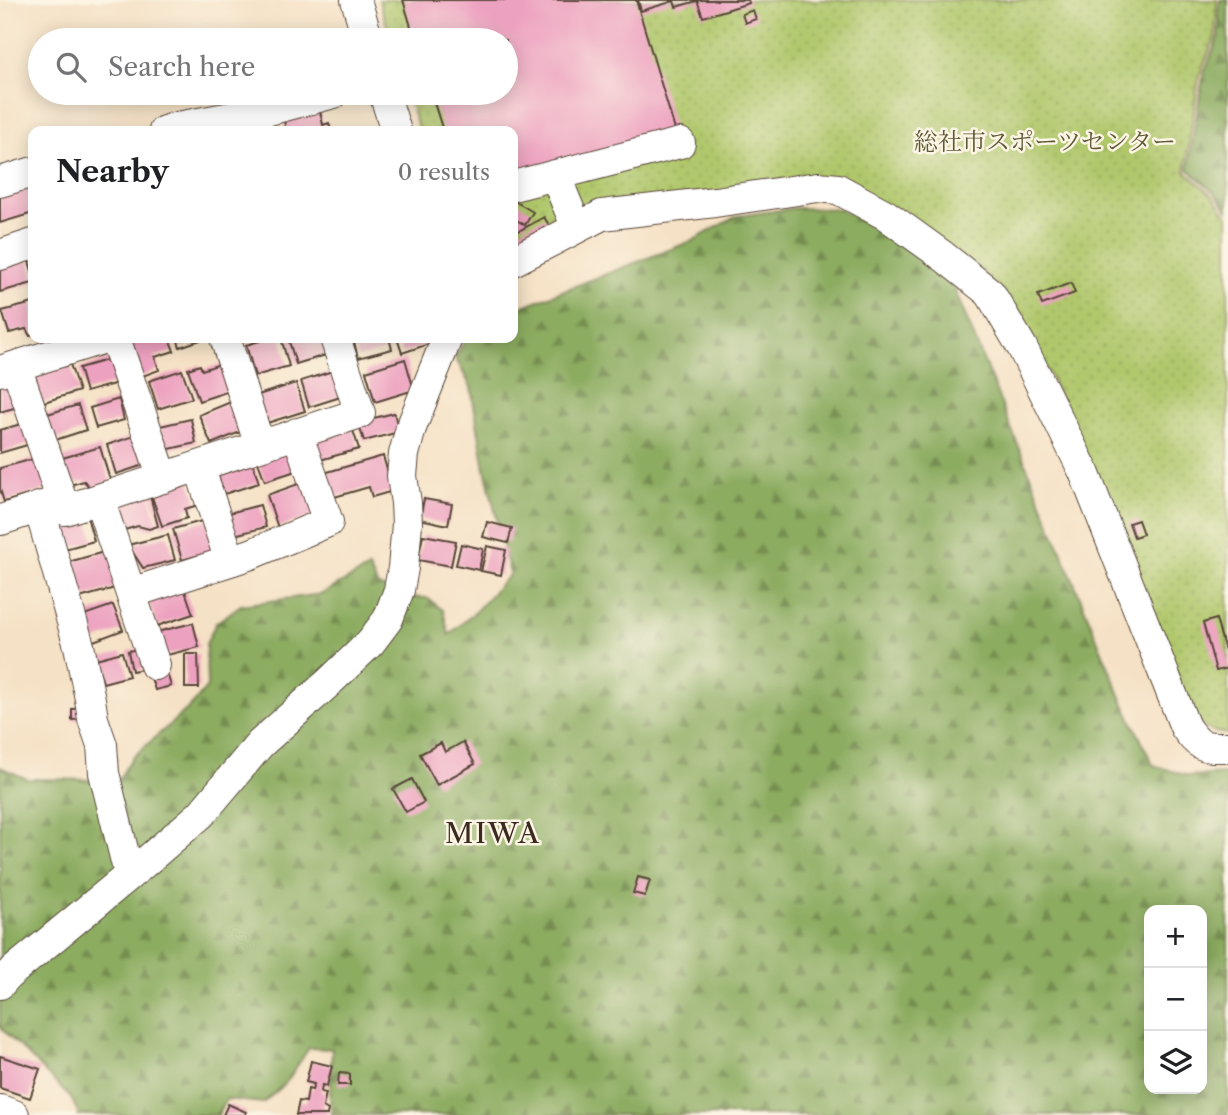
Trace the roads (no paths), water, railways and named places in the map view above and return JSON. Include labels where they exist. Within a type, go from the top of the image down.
[{"type":"street","points":[[356,0],[364,28]]},
{"type":"street","points":[[193,126],[272,121],[307,105]]},
{"type":"street","points":[[388,105],[394,126]]},
{"type":"street","points":[[518,185],[680,143]]},
{"type":"street","points":[[0,182],[28,174]]},
{"type":"street","points":[[555,175],[577,228]]},
{"type":"street","points":[[518,258],[602,215],[818,187],[838,190],[886,215],[990,293],[1022,347],[1084,472],[1185,727],[1203,746],[1228,747]]},
{"type":"street","points":[[0,255],[28,246]]},
{"type":"street","points":[[89,343],[8,368],[50,504],[93,719],[102,745],[104,774],[129,874]]},
{"type":"street","points":[[117,343],[163,478]]},
{"type":"street","points":[[227,343],[260,446]]},
{"type":"street","points":[[1,520],[50,504],[65,510],[360,413],[337,343]]},
{"type":"street","points":[[0,984],[201,814],[260,744],[370,643],[388,619],[399,590],[407,524],[402,476],[404,454],[411,428],[445,343]]},
{"type":"street","points":[[131,593],[251,554],[328,522],[297,433]]},
{"type":"street","points":[[199,466],[230,561]]},
{"type":"street","points":[[99,499],[155,665]]},
{"type":"street","points":[[0,1110],[14,1115]]},
{"type":"district","name":"MIWA","points":[[493,833]]},
{"type":"park label","name":"総社市スポーツセンター","points":[[1045,142]]}]
